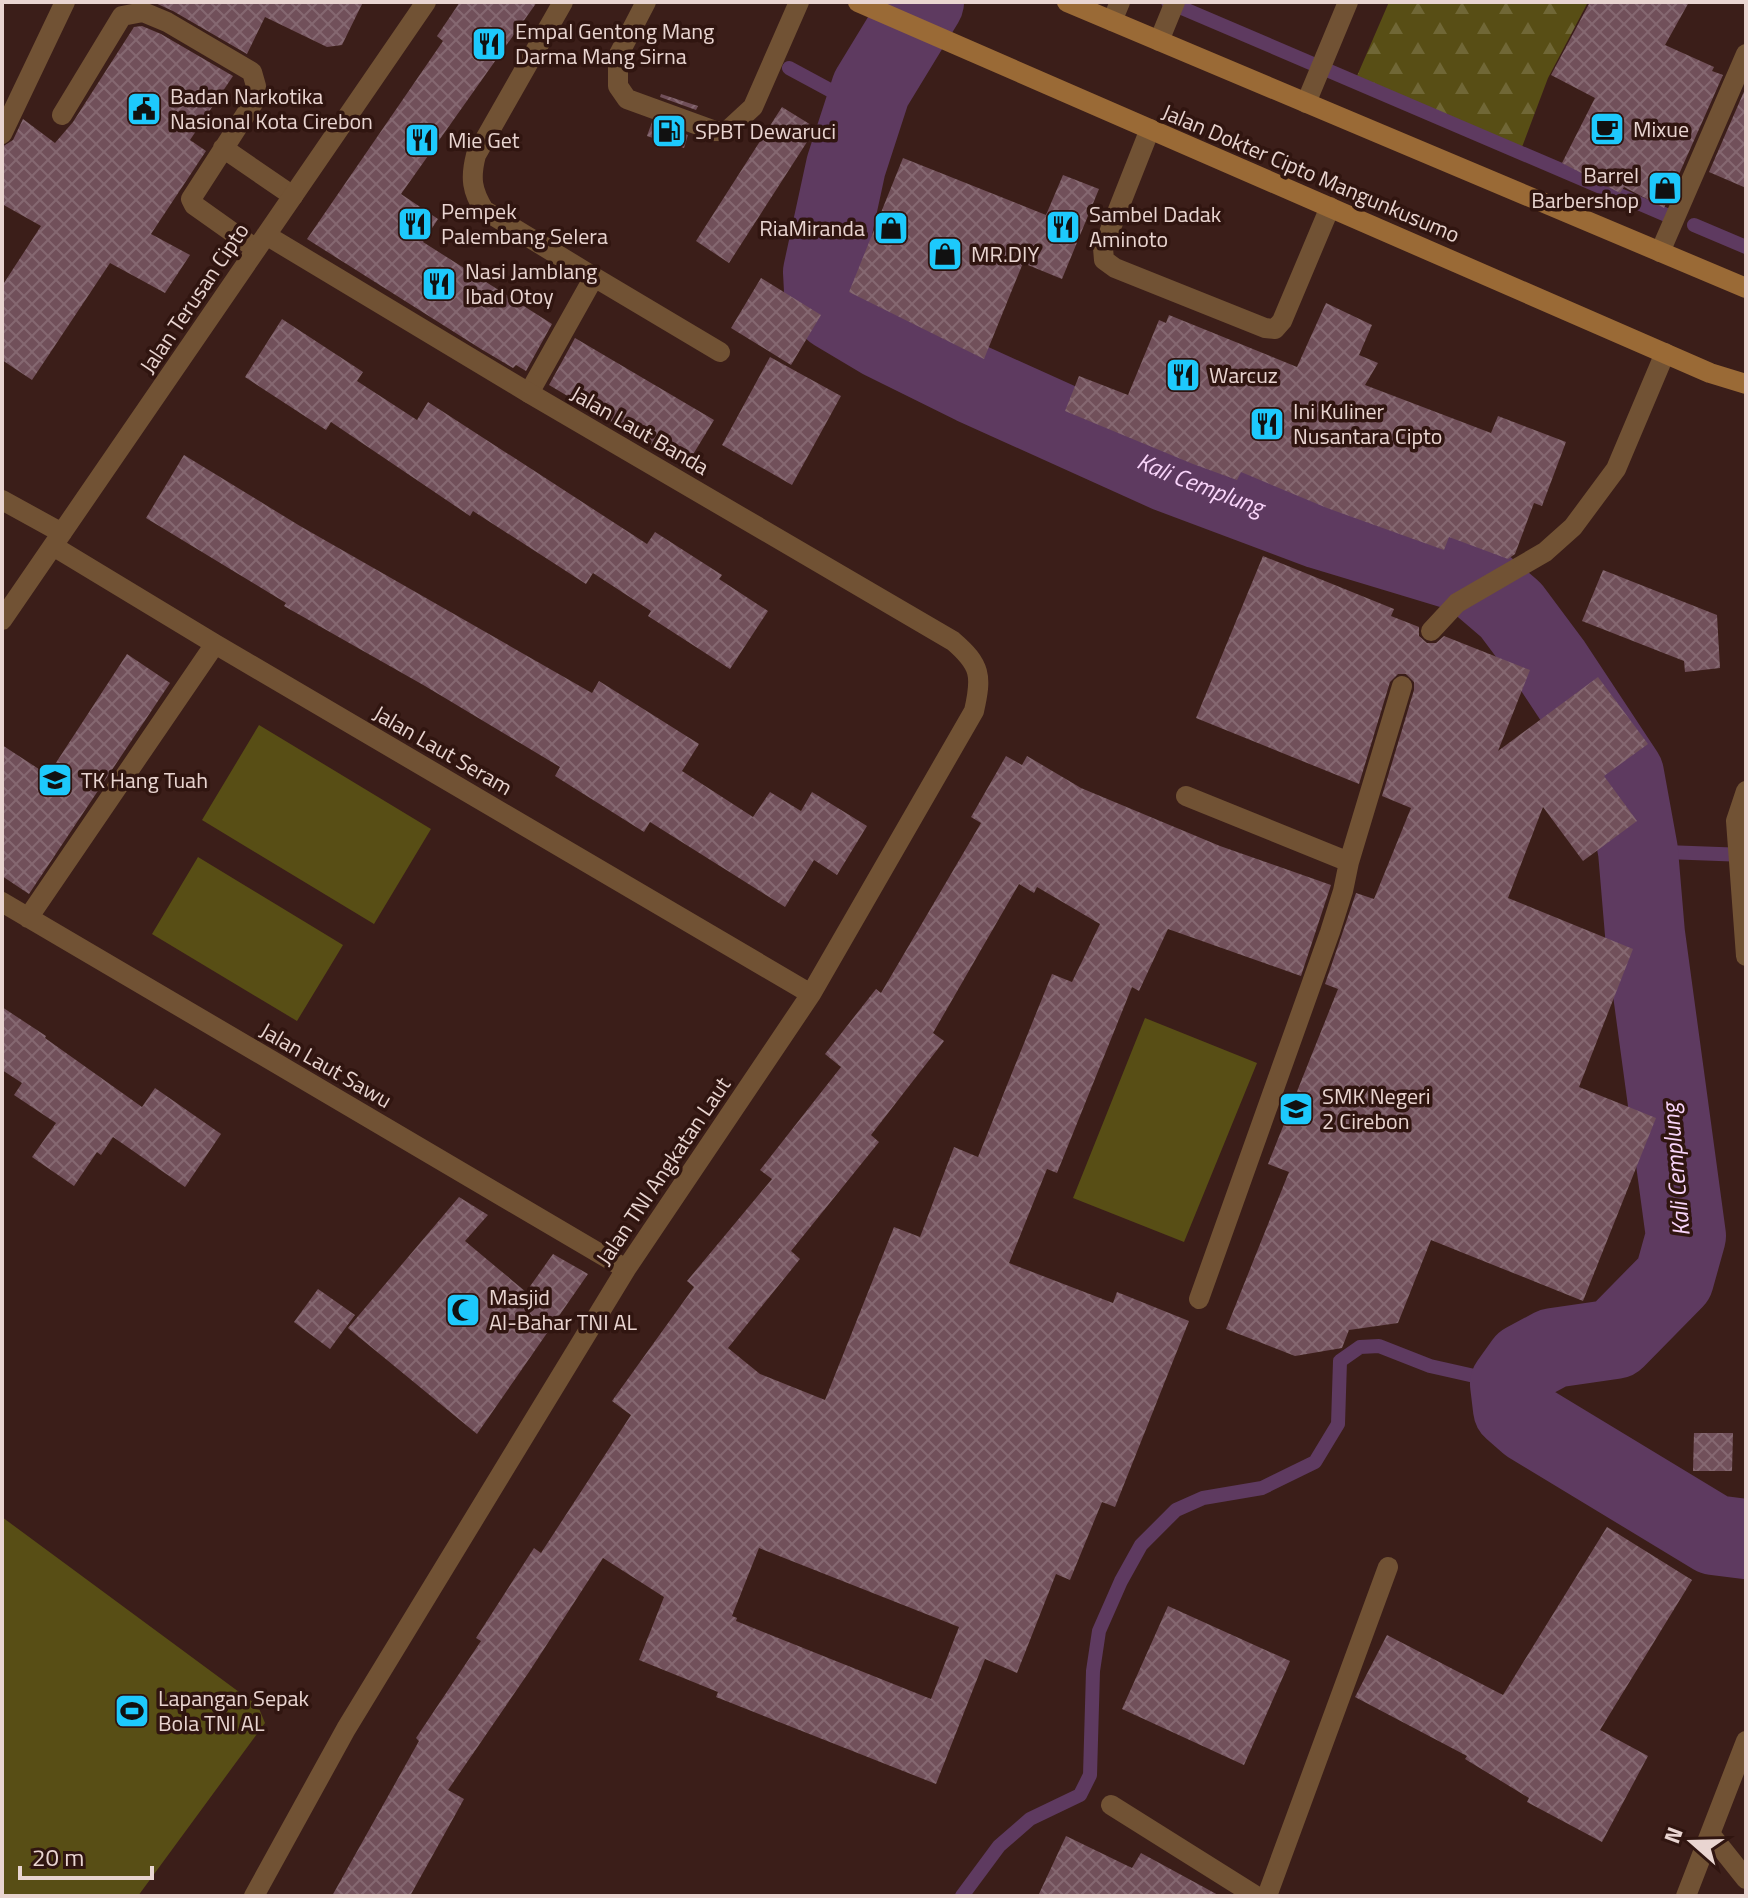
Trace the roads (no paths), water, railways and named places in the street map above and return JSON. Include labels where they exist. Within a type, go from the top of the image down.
[{"type":"main road","points":[[1067,2],[1106,10],[1159,41],[1746,288]]},
{"type":"main road","name":"Jalan Dokter Cipto Mangunkusumo","points":[[862,4],[1710,373],[1746,384]]},
{"type":"street","points":[[2,134],[65,2]]},
{"type":"street","name":"Jalan Terusan Cipto","points":[[2,620],[426,2]]},
{"type":"street","points":[[563,2],[476,155],[471,174],[473,193],[484,210],[720,352]]},
{"type":"street","points":[[646,2],[618,56],[618,86],[627,99],[715,131],[727,131],[753,107],[799,2]]},
{"type":"street","points":[[1306,103],[1348,2]]},
{"type":"street","points":[[1159,41],[1173,8]]},
{"type":"street","points":[[62,115],[122,16],[143,12],[167,22],[252,72],[256,86],[255,100],[223,148],[293,196]]},
{"type":"street","points":[[1660,252],[1746,54]]},
{"type":"street","points":[[1150,129],[1103,248],[1104,260],[1115,268],[1265,328],[1275,329],[1282,321],[1330,207]]},
{"type":"street","name":"Jalan Laut Banda","points":[[223,148],[191,199],[194,205],[529,393],[953,641],[970,655],[980,675]]},
{"type":"street","points":[[529,393],[594,277]]},
{"type":"street","points":[[1431,631],[1457,603],[1545,552],[1573,527],[1616,469],[1665,353]]},
{"type":"street","name":"Jalan Laut Seram","points":[[2,500],[215,644],[811,994]]},
{"type":"street","points":[[28,918],[215,644]]},
{"type":"street","name":"Jalan TNI Angkatan Laut","points":[[254,1896],[346,1729],[626,1269],[811,994],[974,711],[980,675]]},
{"type":"street","points":[[1199,1299],[1330,932],[1402,686]]},
{"type":"street","points":[[1746,791],[1736,821],[1746,956]]},
{"type":"street","points":[[1186,796],[1349,862]]},
{"type":"street","name":"Jalan Laut Sawu","points":[[2,902],[626,1269]]},
{"type":"street","points":[[1267,1896],[1388,1567]]},
{"type":"street","points":[[1686,1896],[1746,1741]]},
{"type":"street","points":[[1111,1805],[1256,1896]]},
{"type":"street","points":[[1711,1835],[1746,1879]]},
{"type":"waterway","name":"Kali Cemplung","points":[[924,2],[871,89],[846,166],[823,272],[824,291],[835,311],[882,339],[973,384],[1168,472],[1320,529],[1469,574],[1511,610],[1552,665],[1624,774],[1638,851],[1645,934],[1686,1236],[1674,1279],[1615,1339],[1553,1348],[1525,1363],[1510,1384],[1513,1409],[1529,1423],[1714,1535],[1746,1539]]},
{"type":"waterway","points":[[1168,2],[1671,217]]},
{"type":"waterway","name":"Kali Cemplung","points":[[789,68],[865,109]]},
{"type":"waterway","points":[[1694,225],[1746,247]]},
{"type":"waterway","name":"Kali Cemplung","points":[[1638,851],[1746,855]]},
{"type":"waterway","points":[[962,1896],[999,1846],[1030,1819],[1080,1795],[1090,1775],[1093,1671],[1099,1631],[1141,1545],[1176,1510],[1203,1498],[1262,1488],[1315,1462],[1338,1424],[1340,1361],[1360,1347],[1379,1346],[1430,1366],[1510,1384]]},
{"type":"place","name":"Empal Gentong Mang Darma Mang Sirna","points":[[489,44]]},
{"type":"place","name":"Badan Narkotika Nasional Kota Cirebon","points":[[144,109]]},
{"type":"place","name":"Mixue","points":[[1607,129]]},
{"type":"place","name":"SPBT Dewaruci","points":[[669,131]]},
{"type":"place","name":"Mie Get","points":[[422,140]]},
{"type":"place","name":"Barrel Barbershop","points":[[1665,188]]},
{"type":"place","name":"Pempek Palembang Selera","points":[[415,224]]},
{"type":"place","name":"Sambel Dadak Aminoto","points":[[1063,227]]},
{"type":"place","name":"RiaMiranda","points":[[891,228]]},
{"type":"place","name":"MR.DIY","points":[[945,254]]},
{"type":"place","name":"Nasi Jamblang Ibad Otoy","points":[[439,284]]},
{"type":"place","name":"Warcuz","points":[[1183,375]]},
{"type":"place","name":"Ini Kuliner Nusantara Cipto","points":[[1267,424]]},
{"type":"place","name":"TK Hang Tuah","points":[[55,780]]},
{"type":"place","name":"SMK Negeri 2 Cirebon","points":[[1296,1109]]},
{"type":"place","name":"Masjid Al-Bahar TNI AL","points":[[463,1310]]},
{"type":"place","name":"Lapangan Sepak Bola TNI AL","points":[[132,1711]]}]
